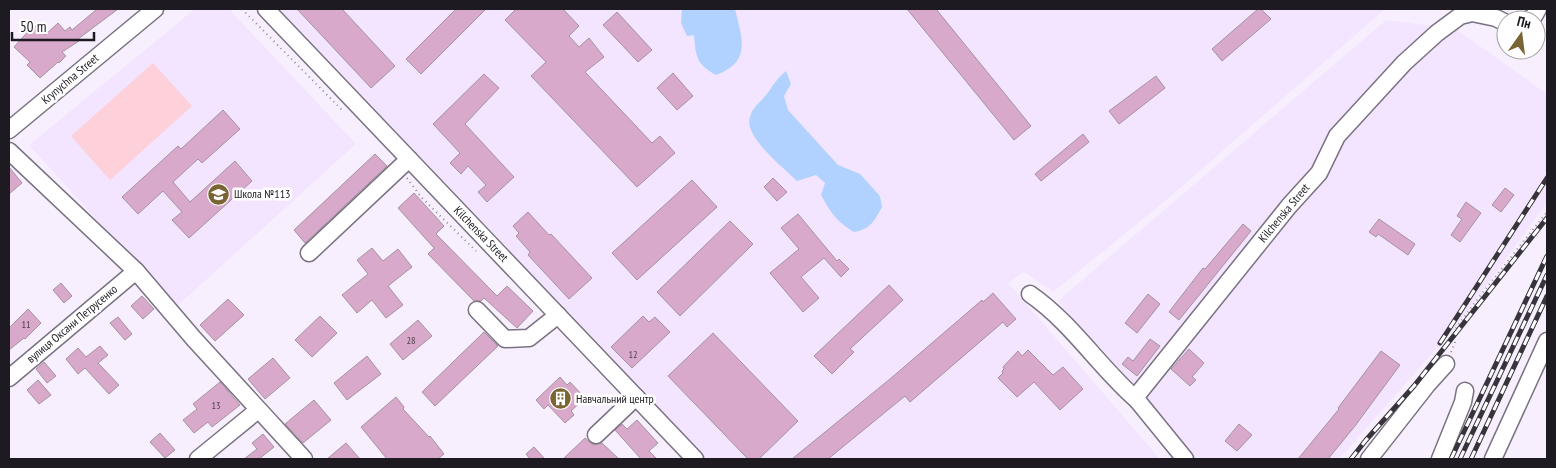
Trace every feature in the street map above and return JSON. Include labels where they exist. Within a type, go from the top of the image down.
[{"type":"street","name":"Krynychna Street","points":[[9,130],[155,9]]},
{"type":"street","name":"Kilchenska Street","points":[[266,9],[695,459]]},
{"type":"street","name":"Kilchenska Street","points":[[1137,400],[1138,394],[1174,348],[1289,206],[1319,173],[1337,136],[1404,63],[1437,33],[1460,16],[1472,13],[1496,18]]},
{"type":"street","points":[[9,151],[136,271],[258,410],[304,459]]},
{"type":"street","points":[[309,253],[409,159]]},
{"type":"street","name":"вулиця Оксани Петрусенко","points":[[9,378],[136,271]]},
{"type":"street","points":[[1030,294],[1048,306],[1092,352],[1125,390],[1137,400],[1185,459]]},
{"type":"street","points":[[477,310],[505,339],[529,338],[558,315]]},
{"type":"street","points":[[1493,459],[1547,341]]},
{"type":"street","points":[[1369,459],[1427,385],[1446,364]]},
{"type":"street","points":[[1440,459],[1463,402],[1465,391]]},
{"type":"street","points":[[596,435],[636,397]]},
{"type":"street","points":[[198,459],[258,410]]},
{"type":"path","points":[[1446,364],[1455,343],[1454,331],[1547,212]]},
{"type":"shaded area","points":[[195,9],[229,9],[356,144],[176,307],[29,145]]},
{"type":"shaded area","points":[[278,9],[1385,9],[1164,202],[1053,292],[1024,272],[1008,283],[1160,459],[706,459],[587,331]]},
{"type":"shaded area","points":[[1386,20],[1456,29],[1496,58],[1496,60],[1499,60],[1547,94],[1547,203],[1458,324],[1339,459],[1193,459],[1058,301]]},
{"type":"shaded area","points":[[153,63],[192,106],[110,180],[71,136]]},
{"type":"water","points":[[682,9],[735,9],[742,39],[742,48],[740,56],[727,70],[716,75],[704,67],[698,59],[694,35],[687,36],[681,23]]},
{"type":"water","points":[[786,71],[791,84],[784,96],[788,110],[838,165],[860,174],[880,196],[882,207],[874,220],[860,231],[854,232],[831,212],[821,195],[825,183],[816,175],[797,181],[758,142],[749,125],[753,110]]},
{"type":"building","points":[[97,9],[118,9],[78,39],[79,41],[62,52],[66,56],[40,78],[27,65],[30,62],[14,47],[34,25],[45,35],[58,23],[65,31],[70,27],[72,30]]},
{"type":"building","points":[[297,9],[342,9],[395,66],[371,88]]},
{"type":"building","points":[[456,9],[486,9],[421,74],[406,59]]},
{"type":"building","points":[[516,9],[563,9],[579,26],[569,36],[579,47],[589,38],[604,57],[585,72],[652,143],[660,136],[675,153],[637,187],[531,76],[546,62],[505,20]]},
{"type":"building","points":[[907,9],[936,9],[1031,126],[1014,140]]},
{"type":"building","points":[[1258,9],[1261,9],[1271,19],[1222,61],[1212,49]]},
{"type":"building","points":[[617,12],[652,50],[638,62],[603,25]]},
{"type":"building","points":[[673,73],[693,96],[677,110],[657,88]]},
{"type":"building","points":[[484,74],[499,88],[465,124],[514,177],[487,202],[478,192],[486,185],[468,166],[461,174],[450,163],[460,153],[433,124]]},
{"type":"building","points":[[1156,76],[1165,88],[1119,124],[1109,111]]},
{"type":"building","name":"Школа №113","points":[[223,110],[240,129],[202,163],[198,159],[173,182],[190,202],[235,161],[252,181],[189,238],[172,220],[182,212],[163,191],[138,214],[122,197],[178,146],[181,149]]},
{"type":"building","points":[[1083,134],[1089,142],[1041,181],[1035,174]]},
{"type":"building","points":[[375,154],[387,166],[305,243],[294,230]]},
{"type":"building","points":[[9,167],[22,183],[9,194]]},
{"type":"building","points":[[773,178],[787,192],[777,201],[764,187]]},
{"type":"building","points":[[692,180],[717,207],[637,280],[612,253]]},
{"type":"building","points":[[1505,188],[1514,195],[1501,212],[1492,205]]},
{"type":"building","points":[[414,193],[444,226],[436,234],[497,296],[507,286],[533,311],[517,328],[484,298],[481,301],[474,301],[428,254],[434,248],[398,208]]},
{"type":"building","points":[[1466,202],[1481,213],[1460,242],[1451,235],[1462,219],[1457,216]]},
{"type":"building","points":[[528,212],[592,278],[569,299],[528,255],[530,252],[516,236],[519,233],[513,226]]},
{"type":"building","points":[[798,214],[837,261],[839,259],[849,269],[841,277],[824,258],[801,277],[819,298],[803,312],[770,273],[799,249],[781,228]]},
{"type":"building","points":[[1379,219],[1415,244],[1408,255],[1378,234],[1376,237],[1369,232]]},
{"type":"building","points":[[730,221],[753,244],[680,316],[657,292]]},
{"type":"building","points":[[1243,224],[1251,231],[1179,320],[1169,312],[1203,268],[1205,269]]},
{"type":"building","points":[[372,248],[383,261],[398,249],[412,267],[388,286],[403,305],[386,318],[372,300],[357,313],[342,295],[368,274],[357,260]]},
{"type":"building","points":[[61,283],[72,296],[64,303],[53,290]]},
{"type":"building","points":[[889,285],[903,300],[850,349],[854,352],[832,374],[814,356]]},
{"type":"building","points":[[993,293],[1016,319],[1007,327],[1003,322],[910,402],[905,396],[828,459],[792,459],[890,379],[982,300],[983,302]]},
{"type":"building","points":[[1148,294],[1160,304],[1137,333],[1125,323]]},
{"type":"building","points":[[142,296],[154,309],[143,319],[131,306]]},
{"type":"building","points":[[228,299],[244,315],[215,341],[200,325]]},
{"type":"building","points":[[28,309],[41,323],[25,339],[9,350],[9,328]]},
{"type":"building","points":[[320,316],[337,333],[312,357],[295,340]]},
{"type":"building","points":[[643,316],[649,322],[655,317],[670,332],[632,368],[611,347]]},
{"type":"building","points":[[118,317],[132,334],[125,340],[110,323]]},
{"type":"building","points":[[418,320],[432,336],[403,360],[390,344]]},
{"type":"building","points":[[484,332],[498,346],[435,406],[422,392]]},
{"type":"building","points":[[713,333],[798,421],[759,459],[748,459],[668,376]]},
{"type":"building","points":[[1150,339],[1160,346],[1137,376],[1122,364],[1128,357],[1133,361]]},
{"type":"building","points":[[100,346],[108,355],[98,363],[119,385],[109,394],[85,368],[78,374],[66,359],[78,348],[86,357]]},
{"type":"building","points":[[1189,349],[1204,363],[1192,377],[1196,380],[1190,386],[1171,369]]},
{"type":"building","points":[[1028,350],[1053,375],[1063,367],[1083,389],[1060,410],[1034,382],[1017,397],[998,378],[1003,373],[1003,367],[1018,351],[1022,356]]},
{"type":"building","points":[[1381,351],[1400,365],[1355,426],[1328,459],[1298,459],[1339,409]]},
{"type":"building","points":[[367,356],[381,374],[347,400],[334,383]]},
{"type":"building","points":[[273,358],[290,378],[265,399],[248,379]]},
{"type":"building","points":[[44,362],[56,376],[47,383],[36,369]]},
{"type":"building","name":"Навчальний центр","points":[[560,377],[567,385],[570,382],[585,398],[571,411],[574,415],[565,423],[548,405],[544,409],[536,400]]},
{"type":"building","points":[[38,380],[51,395],[39,404],[27,390]]},
{"type":"building","points":[[220,382],[240,405],[212,427],[208,422],[194,433],[183,420],[197,409],[193,404]]},
{"type":"building","points":[[396,397],[404,407],[403,409],[430,436],[444,454],[438,459],[387,459],[361,427]]},
{"type":"building","points":[[314,400],[331,420],[303,443],[285,424]]},
{"type":"building","points":[[637,420],[658,443],[649,451],[657,459],[641,459],[615,430],[622,424],[627,429]]},
{"type":"building","points":[[1239,424],[1252,435],[1237,451],[1225,441]]},
{"type":"building","points":[[160,433],[175,450],[165,458],[150,442]]},
{"type":"building","points":[[263,434],[274,447],[259,459],[244,459],[257,449],[252,443]]},
{"type":"building","points":[[585,438],[593,445],[602,443],[619,459],[563,459]]},
{"type":"building","points":[[346,443],[360,459],[327,459]]},
{"type":"building","points":[[534,447],[545,459],[530,459],[526,454]]},
{"type":"railway","points":[[1440,343],[1547,178]]},
{"type":"railway","points":[[1351,459],[1414,386],[1547,218]]},
{"type":"railway","points":[[1451,459],[1547,256]]},
{"type":"railway","points":[[1460,459],[1547,275]]},
{"type":"railway","points":[[1471,459],[1547,296]]},
{"type":"place","name":"Школа №113","points":[[218,194]]},
{"type":"place","name":"Навчальний центр","points":[[560,399]]}]
